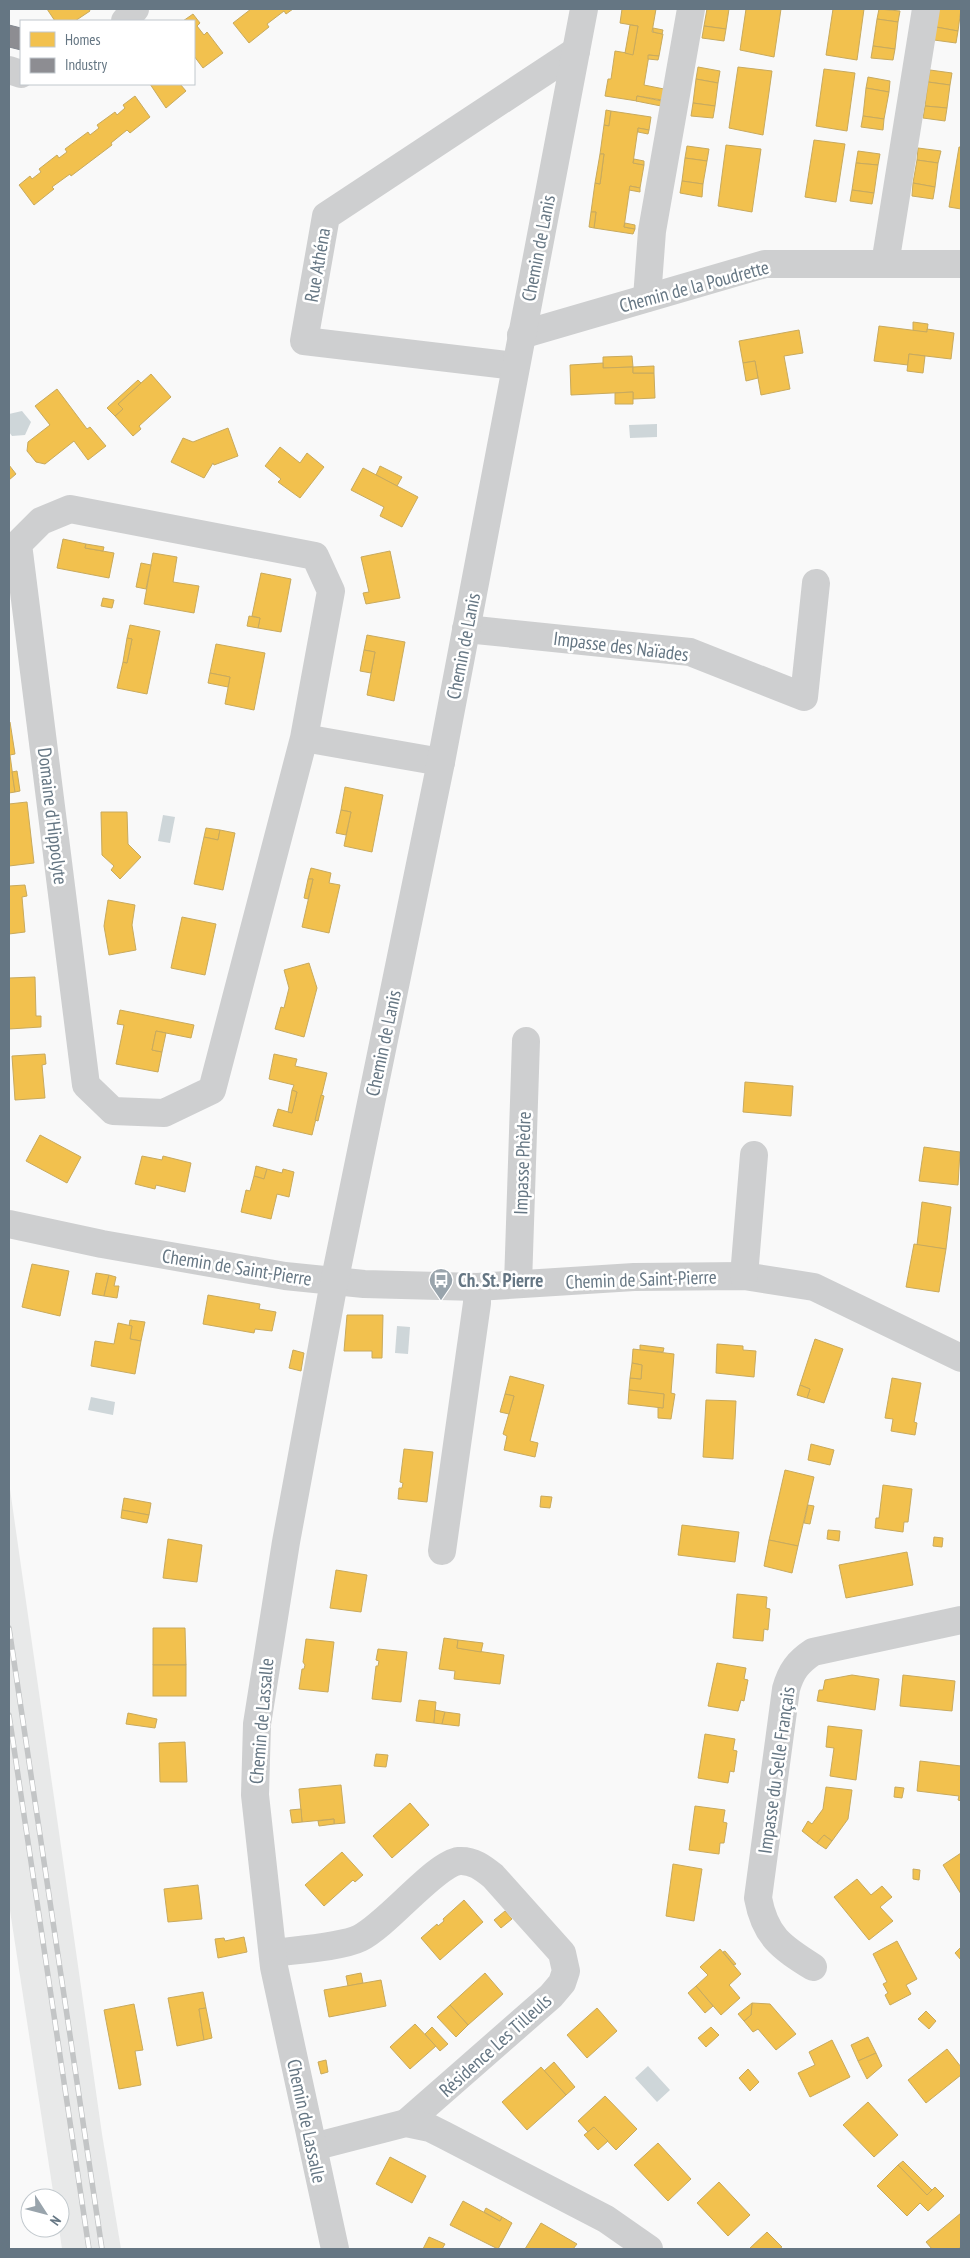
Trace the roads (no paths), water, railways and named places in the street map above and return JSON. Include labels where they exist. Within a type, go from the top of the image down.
[{"type":"street","points":[[126,20],[135,9]]},
{"type":"street","name":"Chemin de Lanis","points":[[334,1282],[441,762],[584,9]]},
{"type":"street","points":[[647,298],[652,231],[691,9]]},
{"type":"street","points":[[885,264],[926,9]]},
{"type":"street","name":"Rue Athéna","points":[[515,366],[304,341],[326,216],[576,52]]},
{"type":"street","name":"Chemin de la Poudrette","points":[[521,335],[765,264],[961,264]]},
{"type":"street","name":"Domaine d'Hippolyte","points":[[70,509],[315,556],[331,591],[304,738],[212,1090],[164,1113],[113,1111],[86,1084],[18,544],[41,521],[70,509]]},
{"type":"street","name":"Impasse des Naïades","points":[[466,630],[690,652],[804,697],[816,583]]},
{"type":"street","points":[[304,738],[441,762]]},
{"type":"street","name":"Impasse Phèdre","points":[[518,1284],[526,1041]]},
{"type":"street","points":[[744,1276],[754,1154]]},
{"type":"street","name":"Chemin de Saint-Pierre","points":[[9,1224],[112,1246],[285,1276],[334,1282],[478,1287],[634,1277],[744,1276],[814,1288],[961,1358]]},
{"type":"street","name":"Chemin de Lassalle","points":[[334,1282],[286,1542],[257,1724],[255,1795],[274,1967],[335,2249]]},
{"type":"street","points":[[442,1551],[478,1287]]},
{"type":"street","name":"Impasse du Selle Français","points":[[812,1967],[779,1943],[767,1929],[761,1914],[758,1898],[786,1689],[790,1674],[800,1661],[813,1652],[961,1620]]},
{"type":"street","name":"Résidence Les Tilleuls","points":[[273,1953],[347,1942],[359,1938],[382,1923],[443,1868],[457,1861],[469,1861],[481,1866],[493,1876],[562,1953],[566,1971],[562,1983],[552,1996],[406,2123]]},
{"type":"street","name":"Résidence Les Tilleuls","points":[[313,2147],[406,2123],[430,2128],[614,2224],[649,2249]]},
{"type":"railway","points":[[9,1628],[102,2249]]},
{"type":"railway","points":[[9,1715],[89,2249]]},
{"type":"place","name":"Ch. St. Pierre","points":[[441,1301]]}]
